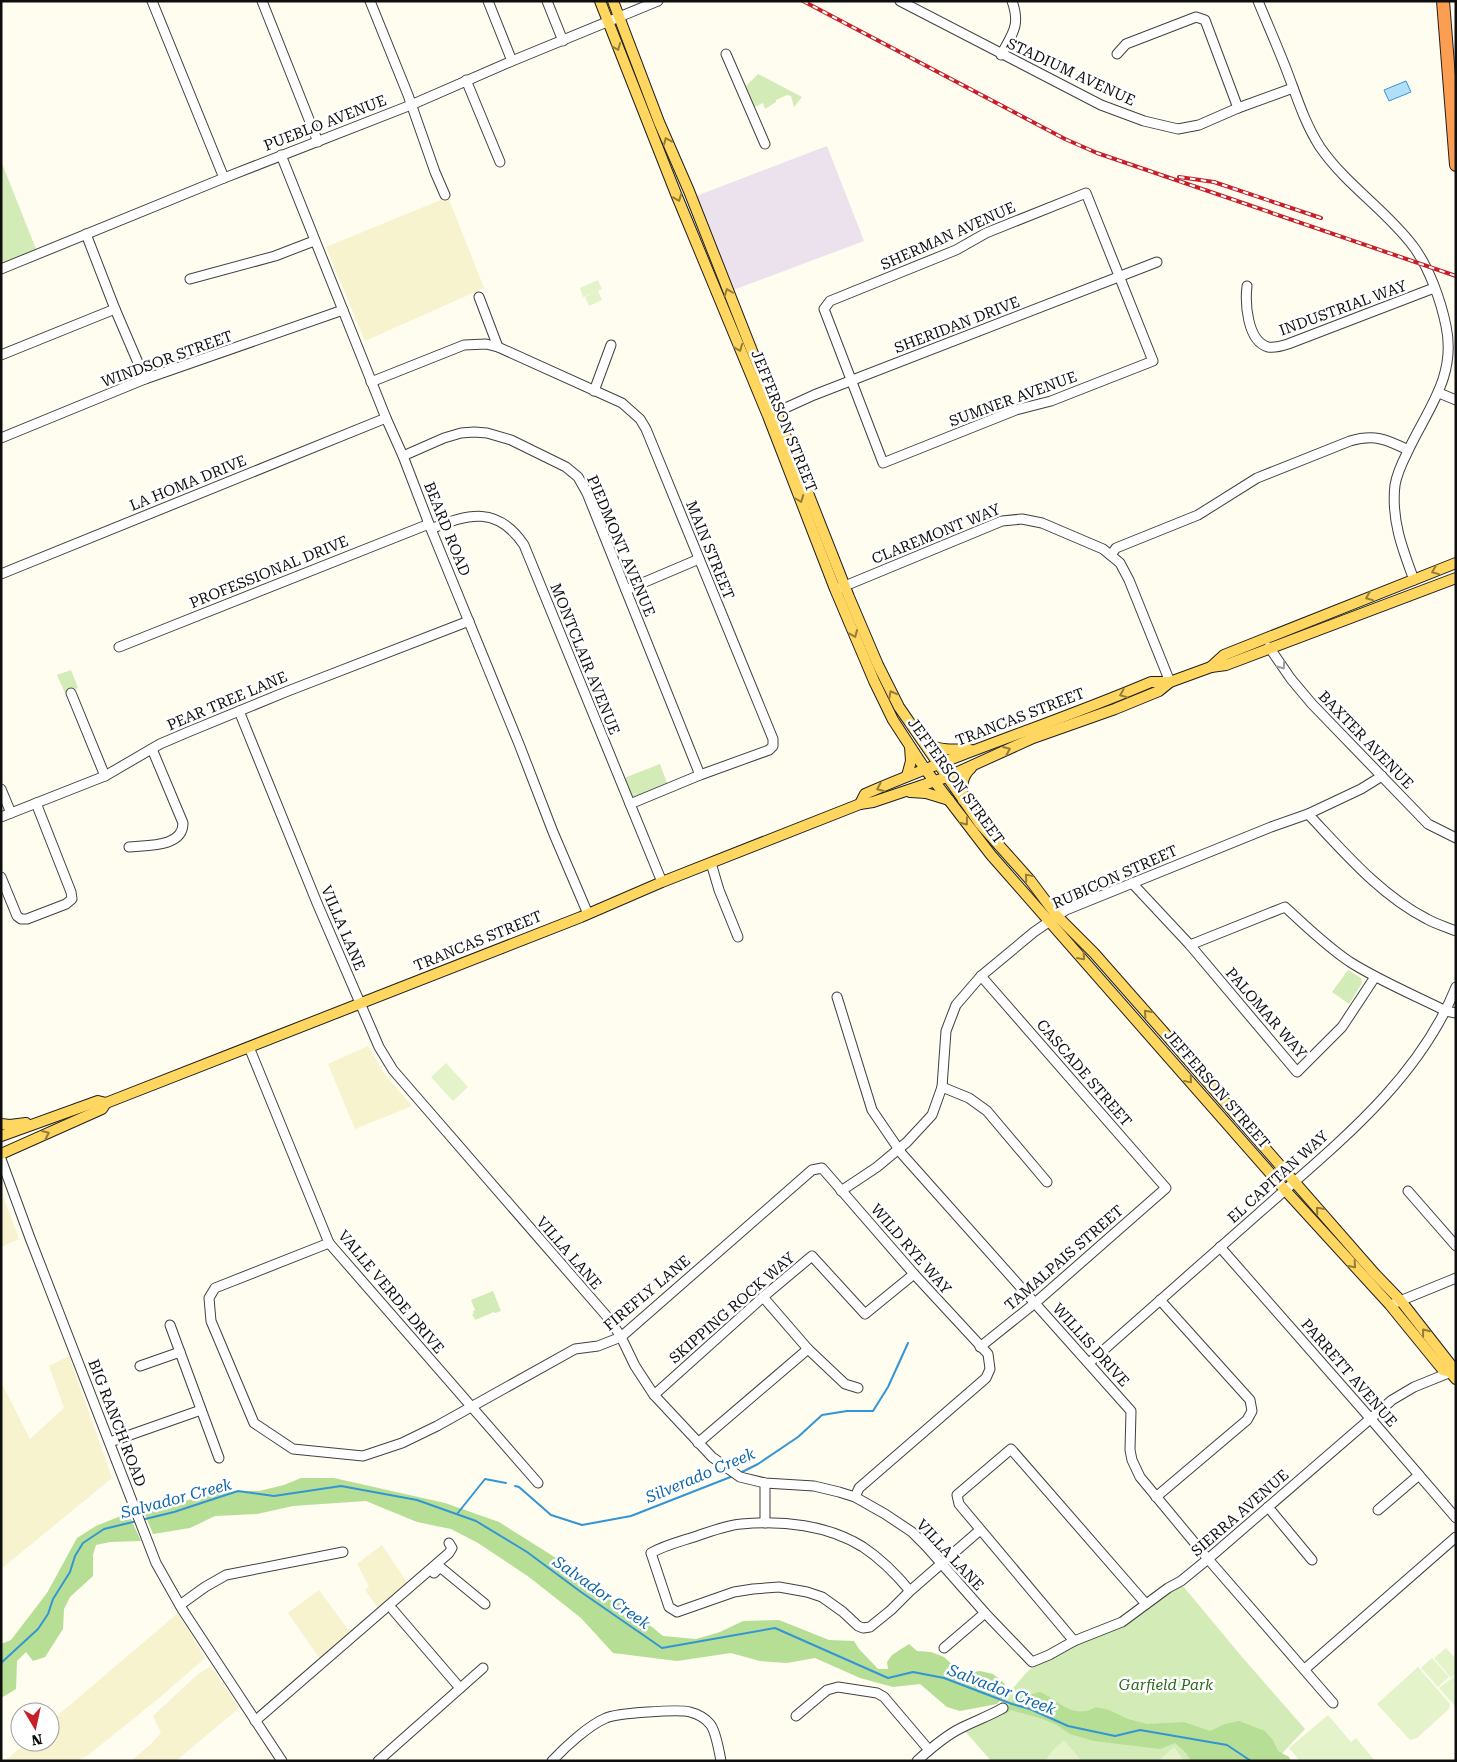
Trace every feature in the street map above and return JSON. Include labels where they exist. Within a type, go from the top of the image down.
[{"type":"highway","points":[[1444,1],[1456,71]]},
{"type":"highway","points":[[1444,1],[1456,166]]},
{"type":"main road","name":"JEFFERSON STREET","points":[[600,1],[772,414]]},
{"type":"main road","name":"JEFFERSON STREET","points":[[613,1],[659,122],[689,191],[874,681],[893,720],[925,769],[978,838],[1053,919],[1085,960],[1285,1190],[1390,1306],[1443,1370],[1454,1374]]},
{"type":"main road","name":"TRANCAS STREET","points":[[1210,667],[1224,655],[1456,563]]},
{"type":"main road","name":"TRANCAS STREET","points":[[860,804],[865,794],[938,764],[1158,691],[1170,682],[1210,667],[1226,665],[1269,647],[1456,578]]},
{"type":"main road","points":[[1414,580],[1420,592]]},
{"type":"main road","name":"JEFFERSON STREET","points":[[840,588],[863,631],[899,707],[980,824],[1030,880],[1053,919],[1106,967],[1401,1301],[1451,1365],[1454,1374]]},
{"type":"main road","points":[[1269,647],[1274,642],[1295,632],[1298,625]]},
{"type":"main road","name":"TRANCAS STREET","points":[[1,1154],[102,1109],[106,1103],[588,914],[662,882],[860,804],[873,802],[947,777],[1033,738],[1034,734],[1067,721],[1098,704],[1151,682],[1170,682]]},
{"type":"main road","points":[[922,741],[948,751],[982,748]]},
{"type":"main road","points":[[907,776],[911,761],[910,746]]},
{"type":"main road","points":[[963,801],[963,777],[977,763]]},
{"type":"main road","points":[[901,792],[926,793],[949,800]]},
{"type":"main road","name":"TRANCAS STREET","points":[[1,1136],[98,1101],[106,1103]]},
{"type":"main road","points":[[1,1124],[38,1122],[58,1116]]},
{"type":"street","points":[[152,1],[224,178]]},
{"type":"street","points":[[262,1],[318,142]]},
{"type":"street","points":[[370,1],[445,195]]},
{"type":"street","points":[[488,1],[512,61]]},
{"type":"street","points":[[547,1],[563,40]]},
{"type":"street","name":"PUEBLO AVENUE","points":[[1,269],[281,155],[410,105],[658,1]]},
{"type":"street","name":"STADIUM AVENUE","points":[[900,1],[1001,55],[1101,105],[1144,121],[1178,129],[1200,125],[1238,108],[1293,88]]},
{"type":"street","points":[[1001,55],[1015,28],[1016,14],[1012,1]]},
{"type":"street","points":[[1258,1],[1310,130],[1324,152],[1369,202],[1391,221],[1413,247],[1425,266],[1446,327],[1448,340],[1445,372],[1439,393],[1408,450],[1397,475],[1394,500],[1398,536],[1414,580]]},
{"type":"street","points":[[1117,54],[1126,44],[1196,17],[1205,20],[1238,108]]},
{"type":"street","points":[[726,54],[765,144]]},
{"type":"street","points":[[466,80],[500,162]]},
{"type":"street","name":"BEARD ROAD","points":[[281,155],[553,832],[588,914]]},
{"type":"street","name":"SHERMAN AVENUE","points":[[851,380],[824,308],[830,301],[956,250],[986,233],[1086,193],[1119,278]]},
{"type":"street","points":[[86,234],[145,379]]},
{"type":"street","points":[[190,279],[275,256],[314,241]]},
{"type":"street","name":"SHERIDAN DRIVE","points":[[772,414],[814,394],[1158,262]]},
{"type":"street","name":"SUMNER AVENUE","points":[[851,380],[883,463],[1016,410],[1051,401],[1153,360],[1119,278]]},
{"type":"street","name":"INDUSTRIAL WAY","points":[[1247,286],[1245,302],[1247,316],[1255,336],[1268,347],[1288,344],[1434,288]]},
{"type":"street","points":[[479,297],[498,346]]},
{"type":"street","points":[[1,355],[115,309]]},
{"type":"street","name":"WINDSOR STREET","points":[[1,438],[145,379],[343,310]]},
{"type":"street","points":[[372,382],[464,345],[486,344],[498,346]]},
{"type":"street","points":[[594,391],[611,345]]},
{"type":"street","name":"MAIN STREET","points":[[498,346],[622,403],[640,419],[646,429],[773,740],[773,746],[769,750],[700,775],[630,804]]},
{"type":"street","points":[[1439,393],[1456,400]]},
{"type":"street","name":"LA HOMA DRIVE","points":[[1,574],[386,418]]},
{"type":"street","name":"PIEDMONT AVENUE","points":[[403,456],[444,438],[474,432],[500,436],[566,466],[578,477],[626,590],[700,775]]},
{"type":"street","points":[[1111,555],[1116,548],[1198,515],[1257,478],[1350,441],[1363,438],[1388,440],[1408,450]]},
{"type":"street","name":"MONTCLAIR AVENUE","points":[[430,526],[469,515],[482,516],[502,523],[524,545],[662,882]]},
{"type":"street","name":"CLAREMONT WAY","points":[[840,588],[1002,521],[1013,519],[1037,521],[1103,549],[1120,563],[1125,571],[1170,682]]},
{"type":"street","name":"PROFESSIONAL DRIVE","points":[[119,647],[430,526]]},
{"type":"street","points":[[626,590],[699,559]]},
{"type":"street","name":"PEAR TREE LANE","points":[[1,817],[105,776],[160,744],[334,672],[469,621]]},
{"type":"street","name":"BAXTER AVENUE","points":[[1269,647],[1312,704],[1428,824],[1456,838]]},
{"type":"street","points":[[71,693],[105,776]]},
{"type":"street","name":"VILLA LANE","points":[[240,711],[379,1048],[393,1070],[610,1320],[621,1337],[635,1366],[654,1395],[698,1443],[725,1468],[740,1477],[765,1483],[814,1486],[855,1497],[912,1532],[1032,1662]]},
{"type":"street","points":[[129,847],[166,842],[177,838],[182,830],[183,823],[152,750]]},
{"type":"street","name":"RUBICON STREET","points":[[841,1191],[877,1167],[899,1149],[932,1115],[942,1087],[946,1031],[956,1005],[981,976],[1034,932],[1066,910],[1271,827],[1308,814],[1362,789],[1382,776]]},
{"type":"street","points":[[1,789],[11,813]]},
{"type":"street","points":[[1,877],[17,916],[21,919],[27,919],[66,904],[72,899],[71,892],[36,803]]},
{"type":"street","points":[[1308,814],[1367,875],[1396,900],[1427,920],[1456,931]]},
{"type":"street","points":[[711,863],[719,890],[738,937]]},
{"type":"street","name":"PALOMAR WAY","points":[[1132,883],[1190,945],[1297,1072],[1342,1027],[1375,977]]},
{"type":"street","points":[[1190,945],[1285,907],[1315,935],[1348,961],[1375,977],[1446,1011],[1456,1013]]},
{"type":"street","name":"CASCADE STREET","points":[[981,976],[1166,1188]]},
{"type":"street","name":"EL CAPITAN WAY","points":[[1089,1362],[1285,1190],[1376,1106],[1413,1062],[1446,1011],[1456,987]]},
{"type":"street","name":"WILLIS DRIVE","points":[[837,997],[872,1110],[899,1149],[1132,1411],[1130,1436],[1132,1460],[1140,1478],[1333,1703]]},
{"type":"street","name":"VALLE VERDE DRIVE","points":[[249,1047],[329,1243],[538,1483]]},
{"type":"street","points":[[942,1087],[969,1098],[987,1111],[1047,1182]]},
{"type":"street","name":"BIG RANCH ROAD","points":[[1,1159],[156,1563],[180,1605],[282,1761]]},
{"type":"street","name":"FIREFLY LANE","points":[[329,1243],[215,1288],[209,1298],[211,1322],[254,1423],[293,1449],[363,1456],[402,1443],[437,1426],[470,1406],[576,1349],[598,1346],[621,1337],[812,1170],[822,1168]]},
{"type":"street","name":"WILD RYE WAY","points":[[822,1168],[914,1274],[988,1354],[990,1369],[986,1378],[859,1488],[855,1497]]},
{"type":"street","name":"TAMALPAIS STREET","points":[[980,1347],[1035,1303],[1166,1188]]},
{"type":"street","points":[[1408,1191],[1456,1246]]},
{"type":"street","name":"PARRETT AVENUE","points":[[1220,1247],[1456,1518]]},
{"type":"street","name":"SKIPPING ROCK WAY","points":[[654,1395],[763,1297],[812,1256],[865,1314],[914,1274]]},
{"type":"street","points":[[1390,1306],[1456,1278]]},
{"type":"street","points":[[763,1297],[808,1349],[845,1384],[858,1388]]},
{"type":"street","points":[[1156,1497],[1247,1420],[1252,1411],[1250,1400],[1160,1300]]},
{"type":"street","points":[[170,1325],[219,1458]]},
{"type":"street","points":[[698,1443],[808,1349]]},
{"type":"street","points":[[140,1366],[180,1352]]},
{"type":"street","name":"SIERRA AVENUE","points":[[1032,1662],[1074,1641],[1122,1622],[1181,1581],[1208,1559],[1392,1400],[1404,1393],[1454,1374]]},
{"type":"street","points":[[110,1442],[201,1410]]},
{"type":"street","points":[[1074,1641],[959,1504],[957,1495],[1010,1448],[1146,1604]]},
{"type":"street","points":[[1378,1510],[1419,1475]]},
{"type":"street","points":[[765,1483],[765,1523]]},
{"type":"street","points":[[1268,1507],[1312,1560]]},
{"type":"street","points":[[910,1591],[880,1560],[862,1547],[844,1537],[800,1524],[740,1524],[716,1529],[651,1553],[669,1607],[677,1612],[734,1592],[778,1587],[807,1592],[822,1597],[863,1628],[875,1624],[980,1530]]},
{"type":"street","points":[[1305,1669],[1456,1537]]},
{"type":"street","points":[[255,1721],[449,1553],[452,1548],[449,1543]]},
{"type":"street","points":[[180,1605],[205,1586],[226,1575],[343,1552]]},
{"type":"street","points":[[328,1666],[440,1567],[485,1604]]},
{"type":"street","points":[[393,1610],[460,1688]]},
{"type":"street","points":[[944,1648],[985,1613]]},
{"type":"street","points":[[378,1761],[483,1668]]},
{"type":"street","points":[[796,1716],[832,1688],[838,1687],[877,1693],[884,1697],[929,1750]]},
{"type":"street","points":[[917,1761],[959,1729],[986,1718],[1003,1708]]},
{"type":"street","points":[[552,1761],[565,1747],[594,1724],[608,1717],[623,1713],[667,1711],[689,1712],[703,1718],[712,1726],[722,1761]]},
{"type":"shaded area","points":[[827,146],[864,241],[728,292],[691,198]]},
{"type":"shaded area","points":[[448,197],[484,288],[365,341],[326,247]]},
{"type":"shaded area","points":[[368,1046],[386,1076],[412,1106],[355,1129],[328,1064]]},
{"type":"shaded area","points":[[1,1190],[19,1239],[1,1247]]},
{"type":"shaded area","points":[[69,1356],[112,1478],[1,1569],[1,1382],[30,1439],[64,1408],[49,1366]]},
{"type":"shaded area","points":[[382,1545],[408,1584],[378,1608],[365,1590],[369,1586],[357,1564]]},
{"type":"shaded area","points":[[319,1590],[350,1632],[320,1659],[288,1613]]},
{"type":"shaded area","points":[[178,1613],[205,1658],[87,1756],[76,1761],[5,1761],[15,1752],[60,1752],[60,1713]]},
{"type":"shaded area","points":[[211,1666],[239,1708],[176,1761],[131,1761],[161,1733],[153,1716],[197,1675]]},
{"type":"green space","points":[[758,74],[802,97],[794,107],[791,96],[787,95],[776,100],[776,102],[765,109],[763,103],[754,107],[746,86]]},
{"type":"green space","points":[[1,161],[38,254],[1,269]]},
{"type":"green space","points":[[598,280],[602,289],[598,291],[602,300],[589,306],[585,297],[594,293],[583,297],[580,288]]},
{"type":"green space","points":[[71,670],[78,688],[65,693],[57,675]]},
{"type":"green space","points":[[660,764],[669,788],[630,804],[619,780]]},
{"type":"green space","points":[[1348,970],[1361,978],[1362,983],[1349,1004],[1332,992]]},
{"type":"green space","points":[[446,1063],[468,1087],[453,1101],[431,1077]]},
{"type":"green space","points":[[493,1291],[501,1311],[475,1320],[472,1314],[474,1314],[473,1311],[475,1310],[471,1300]]},
{"type":"green space","points":[[301,1478],[334,1478],[445,1503],[499,1522],[580,1573],[612,1598],[630,1609],[663,1636],[696,1639],[720,1632],[743,1621],[779,1620],[829,1640],[854,1641],[878,1669],[888,1669],[887,1662],[892,1655],[909,1644],[917,1651],[931,1652],[944,1657],[957,1669],[967,1673],[980,1671],[993,1674],[1004,1683],[1007,1689],[1006,1694],[997,1704],[960,1711],[947,1707],[920,1684],[893,1687],[860,1678],[815,1658],[787,1663],[760,1661],[731,1653],[677,1661],[613,1653],[581,1618],[529,1577],[478,1543],[451,1529],[417,1522],[366,1501],[293,1506],[257,1514],[215,1516],[190,1528],[153,1534],[142,1507],[155,1505],[163,1500],[184,1501],[229,1491],[259,1491],[284,1485]]},
{"type":"green space","points":[[128,1513],[141,1541],[110,1542],[96,1545],[93,1555],[93,1576],[70,1597],[64,1609],[63,1629],[45,1657],[33,1661],[26,1652],[17,1661],[16,1689],[1,1698],[1,1644],[11,1640],[47,1593],[77,1538],[96,1526]]},
{"type":"green space","name":"Garfield Park","points":[[1183,1586],[1305,1729],[1275,1761],[991,1761],[958,1723],[998,1706],[1025,1674],[1041,1660],[1095,1635],[1165,1592]]},
{"type":"green space","points":[[1446,1648],[1456,1659],[1456,1674],[1451,1678],[1434,1658]]},
{"type":"green space","points":[[1432,1658],[1449,1677],[1438,1687],[1421,1668]]},
{"type":"green space","points":[[1418,1667],[1450,1704],[1449,1709],[1417,1738],[1410,1740],[1377,1704]]},
{"type":"green space","points":[[1456,1675],[1456,1707],[1439,1688]]},
{"type":"green space","points":[[1040,1692],[1066,1708],[1080,1711],[1096,1707],[1147,1724],[1184,1722],[1210,1731],[1225,1724],[1239,1721],[1265,1731],[1273,1740],[1278,1751],[1289,1757],[1291,1761],[1191,1761],[1186,1753],[1175,1743],[1160,1749],[1094,1741],[1070,1734],[1055,1724],[1040,1718],[1011,1710],[1004,1715],[1001,1712],[1015,1699]]},
{"type":"green space","points":[[1328,1715],[1351,1742],[1356,1738],[1375,1761],[1300,1761],[1289,1748]]},
{"type":"green space","points":[[1064,1740],[1082,1761],[1045,1761],[1053,1750]]},
{"type":"green space","points":[[1174,1747],[1184,1761],[1158,1761]]},
{"type":"water","points":[[1406,81],[1411,92],[1389,101],[1384,90]]},
{"type":"waterway","name":"Silverado Creek","points":[[740,1473],[758,1464],[798,1437],[822,1415],[847,1411],[873,1411],[888,1387],[908,1343]]},
{"type":"waterway","name":"Silverado Creek","points":[[515,1486],[519,1487],[551,1515],[582,1525],[631,1516],[733,1476]]},
{"type":"waterway","name":"Silverado Creek","points":[[457,1514],[485,1479],[506,1483]]},
{"type":"waterway","name":"Salvador Creek","points":[[141,1520],[174,1512],[238,1491],[274,1496],[341,1486],[417,1500],[476,1521],[527,1552],[662,1648],[775,1628],[888,1678],[913,1672],[944,1678],[1030,1709],[1068,1726],[1115,1736],[1140,1730],[1227,1745],[1251,1761]]},
{"type":"waterway","name":"Salvador Creek","points":[[1,1663],[38,1629],[48,1614],[53,1599],[70,1572],[75,1556],[83,1543],[104,1529],[137,1521]]},
{"type":"railway","points":[[803,1],[1065,139],[1097,153],[1456,276]]},
{"type":"railway","points":[[1179,177],[1214,182],[1321,218]]}]
